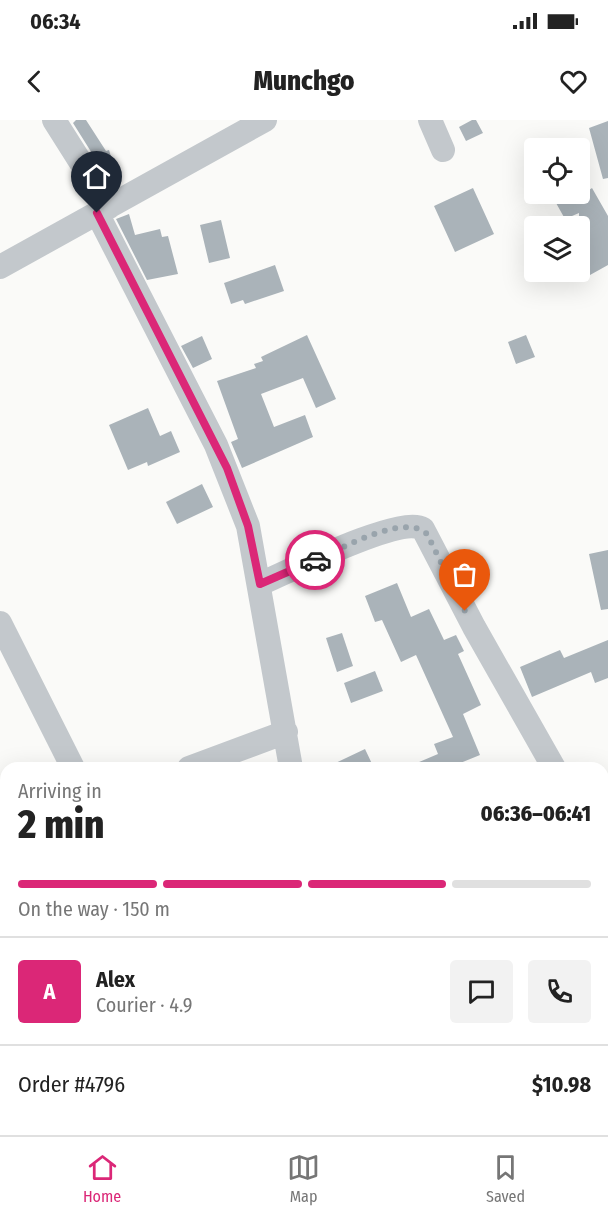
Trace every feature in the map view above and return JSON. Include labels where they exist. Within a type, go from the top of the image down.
[{"type":"street","points":[[54,120],[103,210],[227,468],[248,526],[290,762]]},
{"type":"street","points":[[0,267],[265,120]]},
{"type":"street","points":[[430,120],[443,150]]},
{"type":"street","points":[[260,584],[381,532],[409,525],[418,527],[427,534],[474,627],[551,762]]},
{"type":"street","points":[[0,623],[70,762]]},
{"type":"street","points":[[205,762],[286,732]]},
{"type":"building","points":[[76,120],[86,120],[106,151],[109,150],[115,170],[105,174],[73,123]]},
{"type":"building","points":[[476,120],[483,133],[466,141],[459,127]]},
{"type":"building","points":[[608,121],[608,178],[603,179],[589,128]]},
{"type":"building","points":[[473,188],[494,234],[455,252],[434,206]]},
{"type":"building","points":[[592,188],[608,216],[608,265],[590,275],[590,216],[579,216],[579,213],[563,216],[557,204],[590,204],[590,189]]},
{"type":"building","points":[[129,214],[135,235],[160,229],[162,237],[168,236],[178,274],[147,280],[116,219]]},
{"type":"building","points":[[221,220],[230,258],[209,263],[200,225]]},
{"type":"building","points":[[275,265],[284,291],[245,304],[243,300],[231,304],[224,283]]},
{"type":"building","points":[[307,335],[336,399],[316,408],[303,378],[261,394],[274,427],[305,415],[313,437],[242,468],[231,442],[238,439],[217,381],[256,368],[254,364],[263,361],[261,357]]},
{"type":"building","points":[[526,335],[535,357],[516,364],[508,342]]},
{"type":"building","points":[[202,336],[212,359],[193,368],[181,346]]},
{"type":"building","points":[[148,408],[160,436],[171,431],[180,452],[148,466],[147,462],[128,470],[109,425]]},
{"type":"building","points":[[202,484],[213,507],[177,524],[166,502]]},
{"type":"building","points":[[608,550],[608,609],[601,610],[589,554]]},
{"type":"building","points":[[397,583],[411,617],[429,609],[444,640],[456,635],[464,651],[458,654],[481,705],[463,714],[480,755],[463,762],[419,762],[438,754],[434,744],[453,737],[416,655],[401,662],[382,620],[375,622],[365,596]]},
{"type":"building","points":[[342,633],[353,666],[337,672],[326,638]]},
{"type":"building","points":[[608,640],[608,678],[595,683],[591,672],[532,697],[520,667],[560,650],[564,658]]},
{"type":"building","points":[[375,671],[383,691],[351,703],[344,683]]},
{"type":"building","points":[[365,749],[371,762],[338,762]]},
{"type":"way so far","points":[[315,560],[381,532],[409,525],[418,527],[427,534],[465,611]]},
{"type":"route","points":[[97,213],[227,468],[248,526],[260,584],[315,560]]}]
